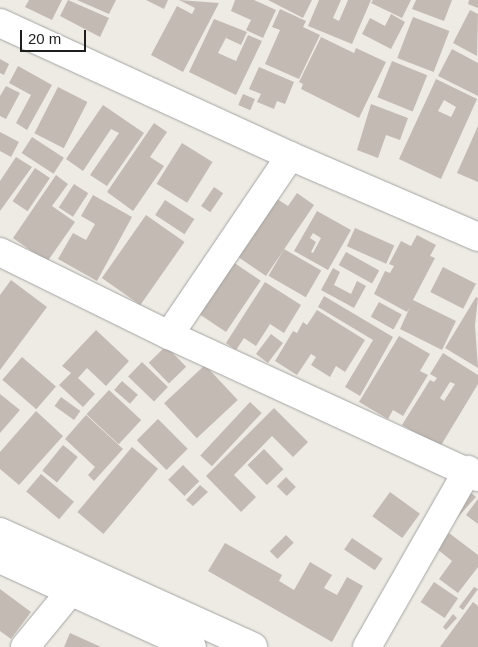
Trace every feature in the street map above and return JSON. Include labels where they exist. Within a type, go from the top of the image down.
[{"type":"street","points":[[0,23],[290,156],[478,237]]},
{"type":"street","points":[[169,334],[290,156]]},
{"type":"street","points":[[0,252],[169,334],[473,473],[367,647]]},
{"type":"street","points":[[0,532],[253,647]]},
{"type":"street","points":[[0,560],[192,647]]},
{"type":"street","points":[[25,647],[71,591]]},
{"type":"building","points":[[29,0],[62,0],[52,20],[25,7]]},
{"type":"building","points":[[68,0],[109,18],[100,37],[60,16]]},
{"type":"building","points":[[77,0],[116,0],[109,14]]},
{"type":"building","points":[[146,0],[168,0],[164,9]]},
{"type":"building","points":[[179,0],[219,3],[183,72],[151,55],[177,6],[192,14],[195,8]]},
{"type":"building","points":[[235,0],[254,0],[276,10],[263,38],[246,30],[251,20],[231,11]]},
{"type":"building","points":[[268,0],[312,0],[303,18]]},
{"type":"building","points":[[319,0],[341,0],[333,18],[339,21],[348,0],[371,0],[352,44],[308,26]]},
{"type":"building","points":[[373,0],[411,0],[402,18],[371,3]]},
{"type":"building","points":[[416,0],[452,0],[444,21],[412,9]]},
{"type":"building","points":[[469,0],[478,0],[478,8],[468,4]]},
{"type":"building","points":[[280,9],[306,21],[303,27],[320,35],[299,79],[265,64],[280,30],[272,27]]},
{"type":"building","points":[[470,10],[478,14],[477,56],[453,43]]},
{"type":"building","points":[[391,14],[405,22],[391,49],[362,34],[370,18],[385,26]]},
{"type":"building","points":[[413,17],[449,31],[434,72],[397,58]]},
{"type":"building","points":[[214,19],[247,32],[241,45],[226,38],[229,32],[218,53],[236,61],[248,35],[262,41],[236,95],[189,72]]},
{"type":"building","points":[[321,37],[354,53],[356,48],[386,62],[359,118],[301,89],[303,84],[299,82]]},
{"type":"building","points":[[452,49],[478,63],[478,96],[438,76]]},
{"type":"building","points":[[0,59],[9,64],[4,75],[0,73]]},
{"type":"building","points":[[392,61],[427,75],[413,111],[377,97]]},
{"type":"building","points":[[18,66],[52,85],[27,130],[16,123],[31,95],[9,83]]},
{"type":"building","points":[[259,67],[294,82],[285,104],[277,101],[274,109],[257,102],[261,94],[249,89]]},
{"type":"building","points":[[436,79],[477,99],[441,179],[399,159]],"holes":[[[444,100],[456,107],[451,117],[438,111]]]},
{"type":"building","points":[[6,86],[20,93],[6,119],[0,116],[0,96]]},
{"type":"building","points":[[58,87],[87,102],[64,148],[34,133]]},
{"type":"building","points":[[243,94],[255,99],[250,110],[238,105]]},
{"type":"building","points":[[371,104],[408,118],[400,140],[386,135],[378,158],[357,150]]},
{"type":"building","points":[[103,105],[144,133],[107,186],[90,175],[119,133],[111,129],[83,171],[66,159]]},
{"type":"building","points":[[154,123],[167,132],[150,157],[164,166],[133,211],[107,192]]},
{"type":"building","points":[[478,126],[478,182],[457,173]]},
{"type":"building","points":[[0,132],[19,142],[11,157],[0,151]]},
{"type":"building","points":[[32,137],[64,158],[54,174],[22,153]]},
{"type":"building","points":[[182,143],[213,162],[187,203],[157,184]]},
{"type":"building","points":[[16,157],[32,167],[0,211],[0,181]]},
{"type":"building","points":[[35,168],[50,178],[28,211],[13,201]]},
{"type":"building","points":[[56,175],[68,184],[52,206],[75,222],[47,262],[13,238]]},
{"type":"building","points":[[74,184],[88,193],[73,217],[59,207]]},
{"type":"building","points":[[214,187],[223,193],[210,212],[201,206]]},
{"type":"building","points":[[297,193],[314,205],[266,276],[228,250],[274,197],[288,206]]},
{"type":"building","points":[[93,195],[132,217],[97,281],[58,259],[73,233],[86,240],[95,224],[81,216]]},
{"type":"building","points":[[165,200],[194,219],[185,234],[155,215]]},
{"type":"building","points":[[317,211],[351,230],[328,270],[294,251]],"holes":[[[313,233],[321,238],[313,253],[311,252],[316,242],[310,238]]]},
{"type":"building","points":[[146,215],[185,242],[140,305],[102,278]]},
{"type":"building","points":[[355,228],[394,245],[386,264],[347,246]]},
{"type":"building","points":[[417,235],[436,245],[430,256],[435,258],[413,300],[456,321],[442,350],[400,329],[410,307],[407,312],[374,294],[385,271],[390,273],[394,266],[389,264],[401,241],[411,246]]},
{"type":"building","points":[[284,249],[321,270],[306,297],[268,276]]},
{"type":"building","points":[[346,252],[379,270],[372,284],[339,265]]},
{"type":"building","points":[[230,260],[261,281],[226,332],[195,311]]},
{"type":"building","points":[[443,267],[476,284],[463,309],[430,292]]},
{"type":"building","points":[[333,268],[340,272],[334,285],[351,294],[357,281],[366,286],[354,308],[321,290]]},
{"type":"building","points":[[11,280],[47,307],[0,370],[0,295]]},
{"type":"building","points":[[265,282],[301,305],[284,333],[270,324],[256,346],[244,338],[236,350],[226,343]]},
{"type":"building","points":[[324,296],[393,337],[360,396],[345,387],[373,340],[318,307]]},
{"type":"building","points":[[476,297],[478,298],[475,325],[478,368],[445,348]]},
{"type":"building","points":[[379,302],[402,315],[393,329],[371,317]]},
{"type":"building","points":[[317,310],[365,340],[345,372],[336,366],[330,377],[311,365],[316,357],[311,354],[297,375],[275,361],[293,331],[297,333],[303,322],[307,325]]},
{"type":"building","points":[[96,330],[129,361],[106,386],[87,368],[78,378],[95,394],[83,407],[59,385],[71,373],[62,366]]},
{"type":"building","points":[[271,334],[283,343],[268,363],[256,354]]},
{"type":"building","points":[[399,336],[430,354],[420,371],[428,375],[403,416],[393,410],[388,419],[359,402]]},
{"type":"building","points":[[166,346],[186,367],[169,384],[149,363]]},
{"type":"building","points":[[443,353],[478,375],[478,384],[440,447],[402,425],[430,380],[434,382],[437,378],[430,374]],"holes":[[[450,382],[455,384],[444,401],[440,398]]]},
{"type":"building","points":[[22,357],[56,387],[36,409],[2,380]]},
{"type":"building","points":[[142,362],[168,387],[154,401],[128,376]]},
{"type":"building","points":[[205,365],[238,400],[197,438],[164,403]]},
{"type":"building","points":[[122,381],[138,395],[130,404],[114,390]]},
{"type":"building","points":[[109,390],[141,420],[119,444],[86,414]]},
{"type":"building","points":[[0,394],[20,410],[0,433]]},
{"type":"building","points":[[61,397],[80,411],[74,420],[55,406]]},
{"type":"building","points":[[250,402],[262,413],[212,466],[200,455]]},
{"type":"building","points":[[274,408],[308,442],[293,457],[272,436],[234,475],[256,497],[241,512],[206,476]]},
{"type":"building","points":[[36,411],[63,436],[19,485],[0,469],[0,452]]},
{"type":"building","points":[[86,415],[123,449],[94,481],[88,475],[95,467],[65,439]]},
{"type":"building","points":[[158,419],[188,449],[166,470],[137,440]]},
{"type":"building","points":[[63,445],[78,457],[57,483],[42,471]]},
{"type":"building","points":[[132,447],[158,469],[103,534],[77,512]]},
{"type":"building","points":[[264,449],[283,469],[267,485],[247,465]]},
{"type":"building","points":[[183,465],[199,481],[184,496],[168,480]]},
{"type":"building","points":[[41,474],[74,502],[59,519],[26,492]]},
{"type":"building","points":[[286,477],[296,487],[287,496],[277,486]]},
{"type":"building","points":[[200,485],[208,492],[193,506],[186,500]]},
{"type":"building","points":[[467,489],[476,497],[457,519],[448,511]]},
{"type":"building","points":[[390,492],[420,514],[402,538],[372,516]]},
{"type":"building","points":[[478,499],[478,524],[466,515]]},
{"type":"building","points":[[449,533],[478,555],[478,567],[458,593],[439,579],[452,561],[437,549]]},
{"type":"building","points":[[286,535],[294,543],[278,559],[270,551]]},
{"type":"building","points":[[352,538],[383,559],[375,570],[344,550]]},
{"type":"building","points":[[225,543],[282,575],[279,581],[294,590],[310,562],[332,575],[324,588],[337,595],[347,577],[363,586],[332,642],[208,571]]},
{"type":"building","points":[[434,582],[458,598],[445,618],[421,602]]},
{"type":"building","points":[[474,587],[478,589],[463,610],[459,607]]},
{"type":"building","points":[[0,589],[31,612],[11,639],[0,631]]},
{"type":"building","points":[[473,602],[478,606],[478,647],[440,647]]},
{"type":"building","points":[[453,614],[457,618],[446,630],[443,627]]},
{"type":"building","points":[[70,633],[101,647],[64,647]]}]
